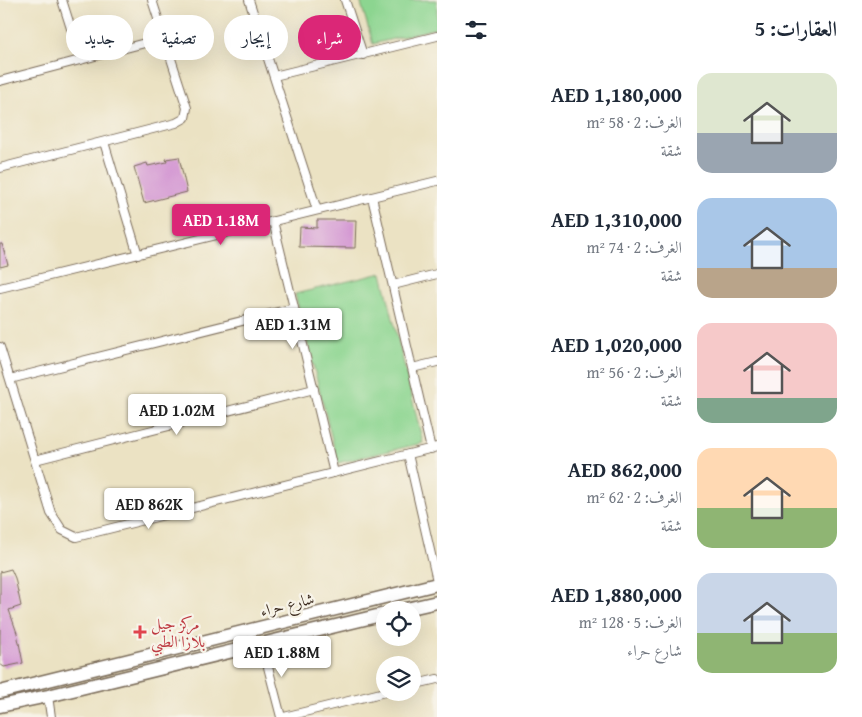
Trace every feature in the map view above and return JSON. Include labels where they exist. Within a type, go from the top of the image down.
[{"type":"main road","name":"شارع حراء","points":[[0,692],[437,583]]},
{"type":"main road","points":[[421,606],[437,602]]},
{"type":"main road","points":[[359,603],[364,619]]},
{"type":"main road","name":"شارع حراء","points":[[0,706],[376,616]]},
{"type":"street","points":[[62,0],[67,15]]},
{"type":"street","points":[[152,0],[157,15]]},
{"type":"street","points":[[249,0],[317,210]]},
{"type":"street","points":[[345,0],[363,54]]},
{"type":"street","points":[[274,76],[437,36]]},
{"type":"street","points":[[0,79],[81,60]]},
{"type":"street","points":[[0,168],[176,123],[186,118],[187,108],[171,60]]},
{"type":"street","points":[[104,142],[138,255]]},
{"type":"street","points":[[0,288],[437,181]]},
{"type":"street","points":[[0,347],[51,512],[62,530],[76,537],[434,448],[412,368],[372,197]]},
{"type":"street","points":[[273,221],[334,473]]},
{"type":"street","points":[[392,285],[437,274]]},
{"type":"street","points":[[10,380],[294,308]]},
{"type":"street","points":[[412,368],[437,362]]},
{"type":"street","points":[[35,460],[314,390]]},
{"type":"street","points":[[408,454],[437,583]]},
{"type":"street","points":[[262,644],[282,717],[376,694]]},
{"type":"street","points":[[421,683],[437,679]]},
{"type":"street","points":[[48,696],[51,717]]},
{"type":"green space","points":[[360,0],[437,0],[437,28],[373,44]]},
{"type":"green space","points":[[382,273],[423,443],[338,463],[295,294]]},
{"type":"building","points":[[179,157],[187,192],[144,203],[134,167],[147,163],[148,166],[167,162],[166,159]]},
{"type":"building","points":[[317,220],[356,220],[355,248],[299,247],[300,227],[317,228]]},
{"type":"building","points":[[0,244],[2,244],[8,265],[0,267]]},
{"type":"building","points":[[11,569],[15,578],[21,606],[9,610],[17,633],[23,663],[4,667],[0,664],[0,572]]},
{"type":"place","name":"مركز جيل بلازا الطبي","points":[[140,632]]}]
